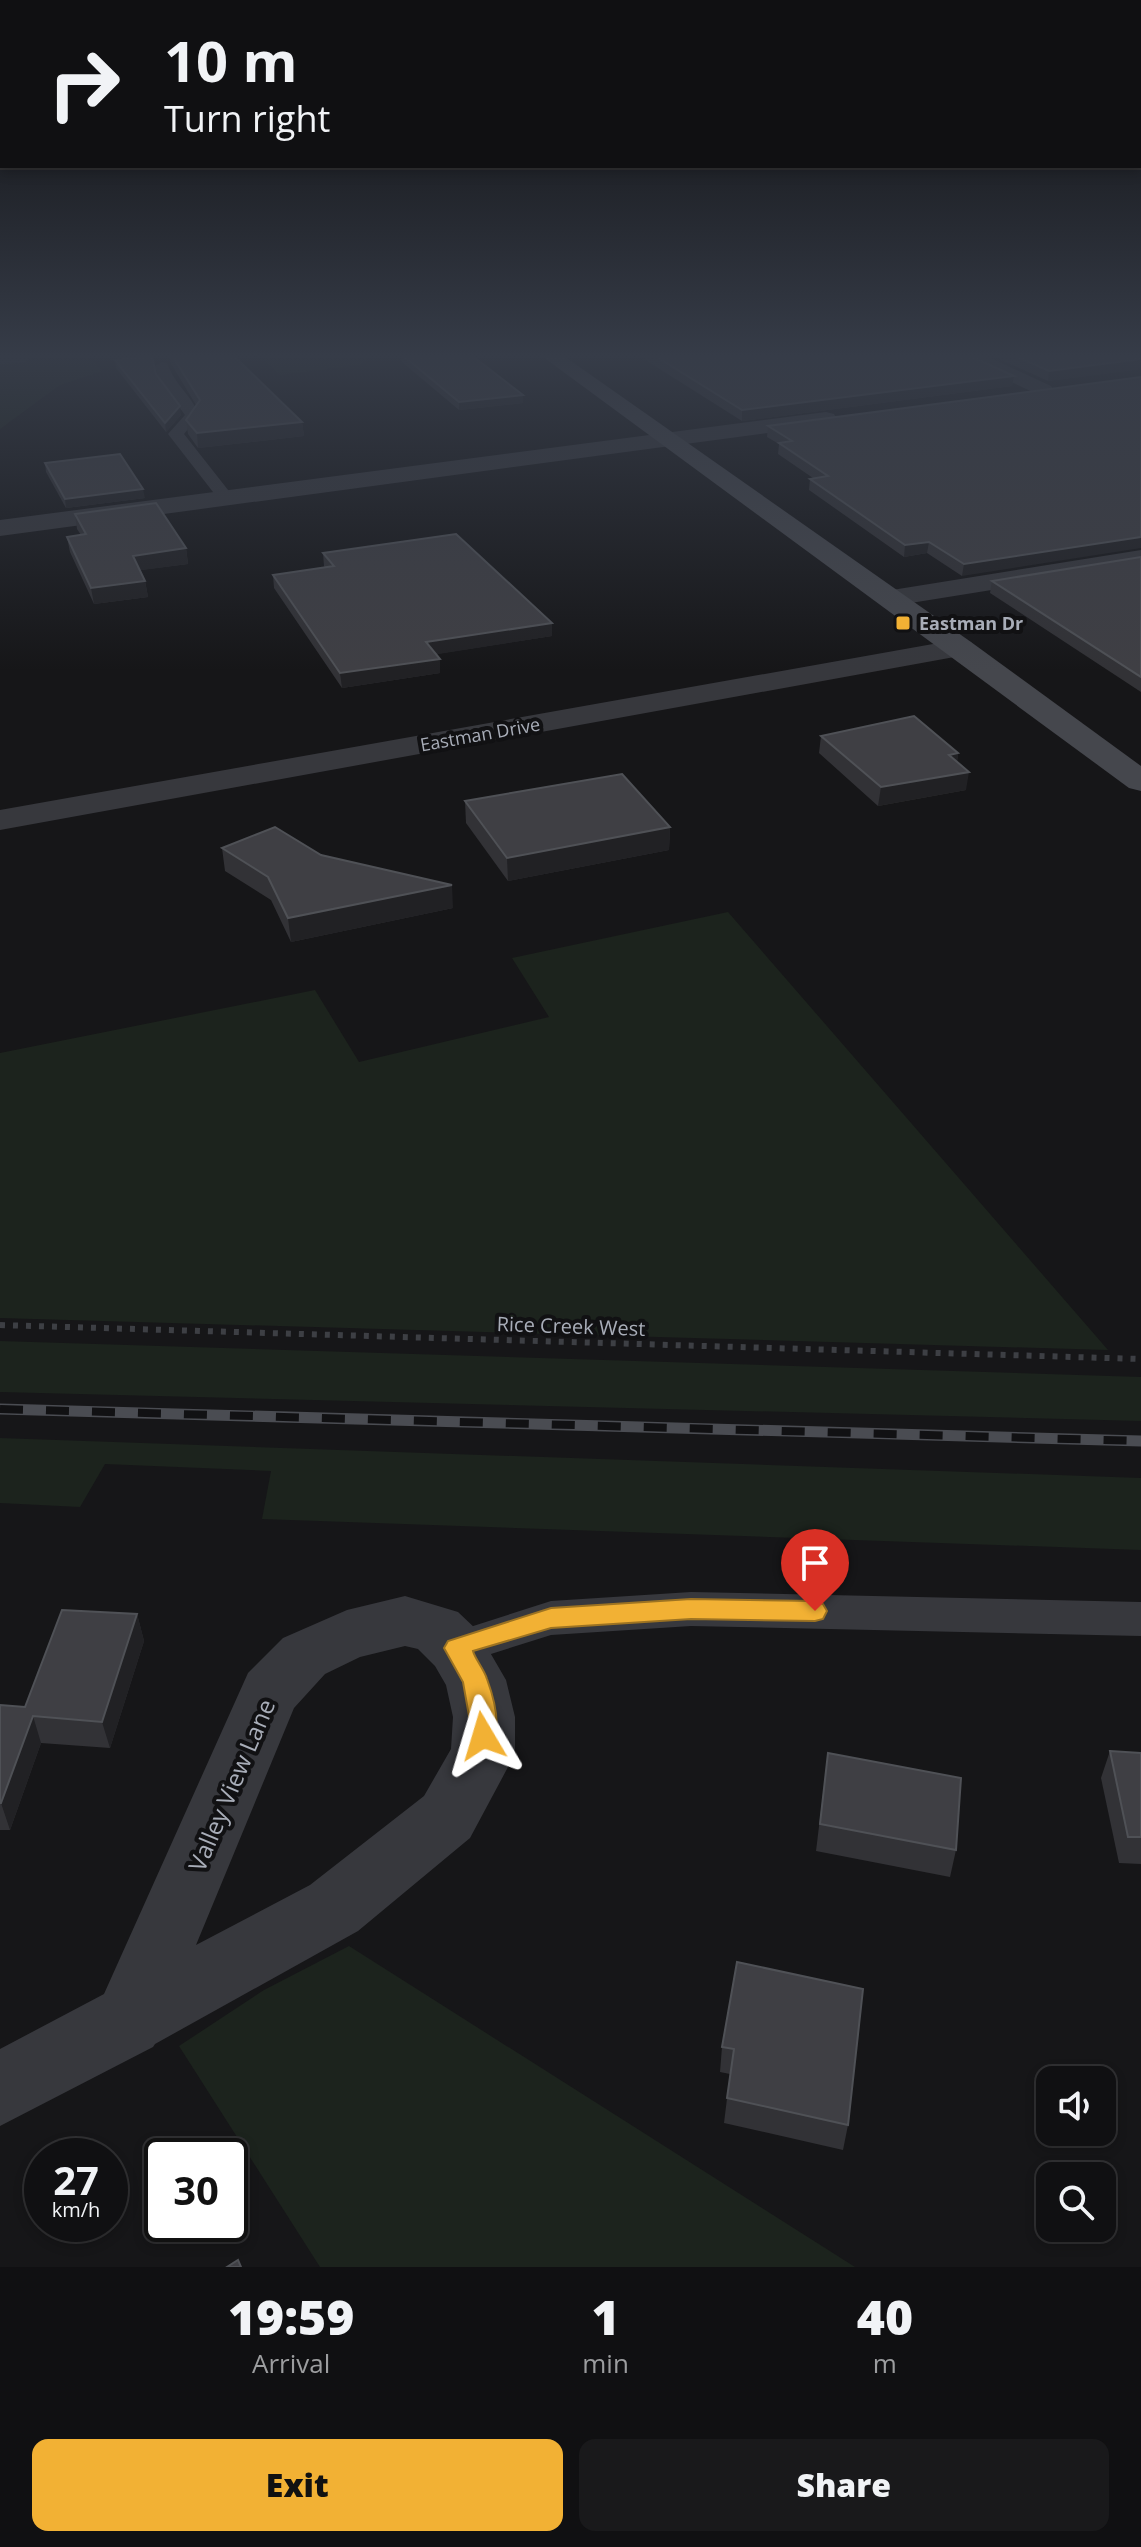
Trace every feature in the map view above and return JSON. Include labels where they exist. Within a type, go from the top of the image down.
[{"type":"main road","points":[[699,460],[1141,781]]},
{"type":"street","points":[[0,528],[514,460]]},
{"type":"street","points":[[892,598],[1141,558]]},
{"type":"street","name":"Eastman Drive","points":[[0,820],[961,648]]},
{"type":"street","name":"Valley View Lane","points":[[0,2089],[128,2022],[334,1908],[447,1817],[483,1754],[484,1717],[475,1680],[456,1648],[437,1630],[405,1621],[347,1635],[304,1656],[270,1692],[128,2022]]},
{"type":"lane","points":[[196,460],[226,498]]},
{"type":"lane","points":[[456,1648],[551,1618],[691,1609],[1141,1619]]},
{"type":"path","name":"Rice Creek West","points":[[0,1325],[1141,1359]]},
{"type":"shaded area","points":[[728,912],[1108,1350],[0,1318],[0,1053],[315,990],[359,1062],[549,1017],[512,958]]},
{"type":"shaded area","points":[[0,1341],[1141,1377],[1141,1421],[0,1392]]},
{"type":"shaded area","points":[[0,1438],[1141,1478],[1141,1550],[262,1519],[271,1471],[105,1464],[80,1507],[0,1503]]},
{"type":"shaded area","points":[[349,1946],[855,2267],[320,2267],[248,2154],[248,2138],[238,2138],[179,2046],[264,1990]]},
{"type":"building","points":[[124,460],[143,489],[65,499],[45,463]]},
{"type":"building","points":[[804,460],[1141,460],[1141,537],[964,564],[929,542],[905,545],[810,479],[828,476]]},
{"type":"building","points":[[156,503],[186,548],[133,556],[145,581],[91,588],[67,537],[86,534],[75,514]]},
{"type":"building","points":[[456,534],[552,623],[426,642],[440,659],[340,673],[273,575],[334,566],[323,553]]},
{"type":"building","points":[[1141,557],[1141,677],[992,581]]},
{"type":"building","points":[[914,716],[958,753],[949,755],[969,772],[881,787],[821,736]]},
{"type":"building","points":[[622,774],[670,827],[507,858],[465,801]]},
{"type":"building","points":[[275,827],[321,855],[452,885],[288,918],[268,877],[222,848]]},
{"type":"building","points":[[62,1610],[137,1614],[102,1722],[33,1716],[0,1803],[0,1705],[25,1707]]},
{"type":"building","points":[[1110,1751],[1141,1753],[1141,1837],[1128,1837]]},
{"type":"building","points":[[828,1753],[961,1778],[956,1850],[820,1824]]},
{"type":"building","points":[[737,1962],[863,1989],[848,2125],[727,2098],[734,2049],[722,2047]]},
{"type":"building","points":[[238,2260],[241,2267],[227,2267]]},
{"type":"railway","points":[[0,1409],[1141,1441]]},
{"type":"place","name":"Eastman Dr","points":[[903,623]]},
{"type":"route","points":[[483,1736],[484,1717],[475,1680],[456,1648],[466,1643],[551,1618],[691,1609],[815,1611]]}]
